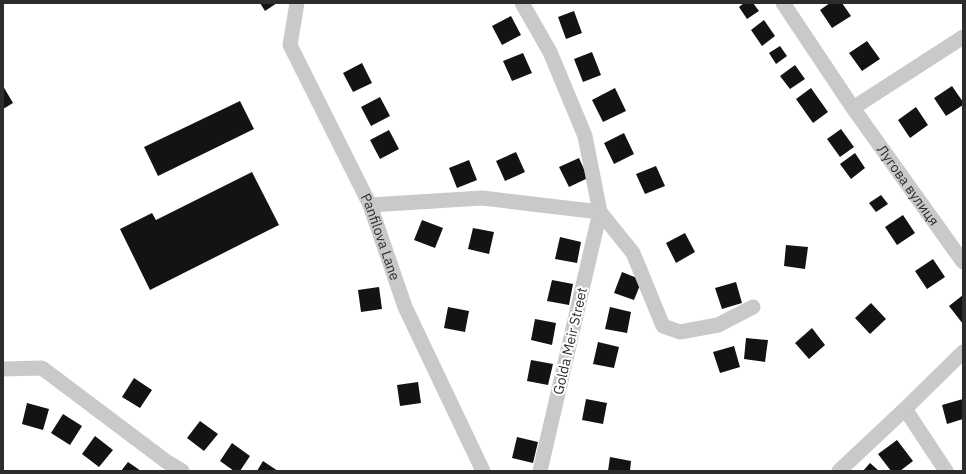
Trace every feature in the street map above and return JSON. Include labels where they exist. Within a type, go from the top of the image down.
[{"type":"street","name":"Panfilova Lane","points":[[297,3],[290,46],[370,205],[405,307],[483,471]]},
{"type":"street","name":"Golda Meir Street","points":[[522,3],[550,52],[585,136],[600,212],[540,471]]},
{"type":"street","name":"Лугова вулиця","points":[[783,3],[853,108],[963,262]]},
{"type":"street","points":[[853,108],[963,37]]},
{"type":"street","points":[[370,205],[482,198],[600,212]]},
{"type":"street","name":"Golda Meir Street","points":[[600,212],[633,253],[663,326],[680,332],[718,325],[753,307]]},
{"type":"street","points":[[839,471],[963,352]]},
{"type":"street","points":[[3,369],[42,368],[167,462],[182,471]]},
{"type":"street","points":[[905,409],[946,471]]},
{"type":"building","points":[[260,3],[277,3],[265,11]]},
{"type":"building","points":[[744,3],[753,3],[759,11],[747,19],[739,7]]},
{"type":"building","points":[[830,3],[842,3],[851,16],[832,28],[820,10]]},
{"type":"building","points":[[574,11],[582,33],[566,39],[558,17]]},
{"type":"building","points":[[511,16],[521,35],[502,45],[492,26]]},
{"type":"building","points":[[764,20],[775,36],[762,46],[751,30]]},
{"type":"building","points":[[867,41],[880,59],[862,71],[849,53]]},
{"type":"building","points":[[780,46],[787,56],[776,64],[769,53]]},
{"type":"building","points":[[592,52],[601,75],[583,82],[574,59]]},
{"type":"building","points":[[523,53],[532,73],[512,81],[503,61]]},
{"type":"building","points":[[362,63],[372,83],[353,92],[343,73]]},
{"type":"building","points":[[795,65],[805,79],[790,89],[780,76]]},
{"type":"building","points":[[3,86],[13,103],[3,109]]},
{"type":"building","points":[[952,86],[963,102],[963,105],[946,116],[934,98]]},
{"type":"building","points":[[615,88],[626,111],[603,122],[592,100]]},
{"type":"building","points":[[811,88],[828,112],[813,123],[796,99]]},
{"type":"building","points":[[380,97],[390,116],[371,126],[361,107]]},
{"type":"building","points":[[240,101],[254,129],[158,176],[144,147]]},
{"type":"building","points":[[916,107],[928,125],[910,138],[898,120]]},
{"type":"building","points":[[841,129],[854,147],[840,157],[827,139]]},
{"type":"building","points":[[389,130],[399,149],[380,159],[370,140]]},
{"type":"building","points":[[624,133],[634,154],[614,164],[604,143]]},
{"type":"building","points":[[516,152],[525,172],[505,181],[496,161]]},
{"type":"building","points":[[855,153],[865,168],[851,179],[840,164]]},
{"type":"building","points":[[579,158],[588,178],[569,187],[559,167]]},
{"type":"building","points":[[469,160],[477,180],[457,188],[449,168]]},
{"type":"building","points":[[656,166],[665,186],[645,194],[636,174]]},
{"type":"building","points":[[252,172],[279,225],[150,290],[120,229],[152,213],[156,220]]},
{"type":"building","points":[[881,195],[888,204],[876,212],[869,203]]},
{"type":"building","points":[[903,215],[915,233],[897,245],[885,227]]},
{"type":"building","points":[[422,220],[443,228],[435,248],[414,240]]},
{"type":"building","points":[[473,228],[494,232],[489,254],[468,249]]},
{"type":"building","points":[[685,233],[695,252],[676,263],[666,243]]},
{"type":"building","points":[[560,237],[581,242],[577,263],[555,259]]},
{"type":"building","points":[[786,245],[808,247],[805,269],[784,266]]},
{"type":"building","points":[[933,259],[945,277],[927,289],[915,271]]},
{"type":"building","points":[[622,272],[642,280],[634,300],[614,293]]},
{"type":"building","points":[[552,280],[573,284],[569,305],[547,301]]},
{"type":"building","points":[[736,282],[742,303],[722,309],[715,288]]},
{"type":"building","points":[[379,287],[382,309],[361,312],[358,290]]},
{"type":"building","points":[[963,295],[963,324],[949,306]]},
{"type":"building","points":[[871,303],[886,319],[870,334],[855,318]]},
{"type":"building","points":[[448,307],[469,311],[465,332],[444,328]]},
{"type":"building","points":[[610,307],[631,312],[627,333],[605,329]]},
{"type":"building","points":[[535,319],[556,323],[552,345],[531,340]]},
{"type":"building","points":[[812,328],[825,345],[809,359],[795,343]]},
{"type":"building","points":[[746,338],[768,340],[765,362],[744,359]]},
{"type":"building","points":[[598,342],[619,347],[614,368],[593,364]]},
{"type":"building","points":[[734,346],[740,367],[720,373],[713,352]]},
{"type":"building","points":[[531,360],[553,364],[548,385],[527,381]]},
{"type":"building","points":[[134,378],[152,390],[140,408],[122,397]]},
{"type":"building","points":[[418,382],[421,403],[400,406],[397,385]]},
{"type":"building","points":[[586,399],[607,403],[603,424],[582,420]]},
{"type":"building","points":[[963,399],[963,419],[947,424],[942,405]]},
{"type":"building","points":[[27,403],[49,409],[43,430],[22,424]]},
{"type":"building","points":[[63,414],[82,426],[70,445],[51,433]]},
{"type":"building","points":[[200,421],[218,434],[204,451],[187,438]]},
{"type":"building","points":[[95,436],[113,450],[99,467],[82,454]]},
{"type":"building","points":[[517,437],[538,442],[533,463],[512,458]]},
{"type":"building","points":[[897,440],[913,461],[900,471],[891,471],[878,454]]},
{"type":"building","points":[[232,443],[250,456],[240,471],[234,471],[220,461]]},
{"type":"building","points":[[610,457],[631,461],[630,471],[608,471]]},
{"type":"building","points":[[263,461],[278,471],[257,471]]},
{"type":"building","points":[[128,462],[141,471],[121,471]]},
{"type":"building","points":[[870,463],[879,471],[863,471]]}]
